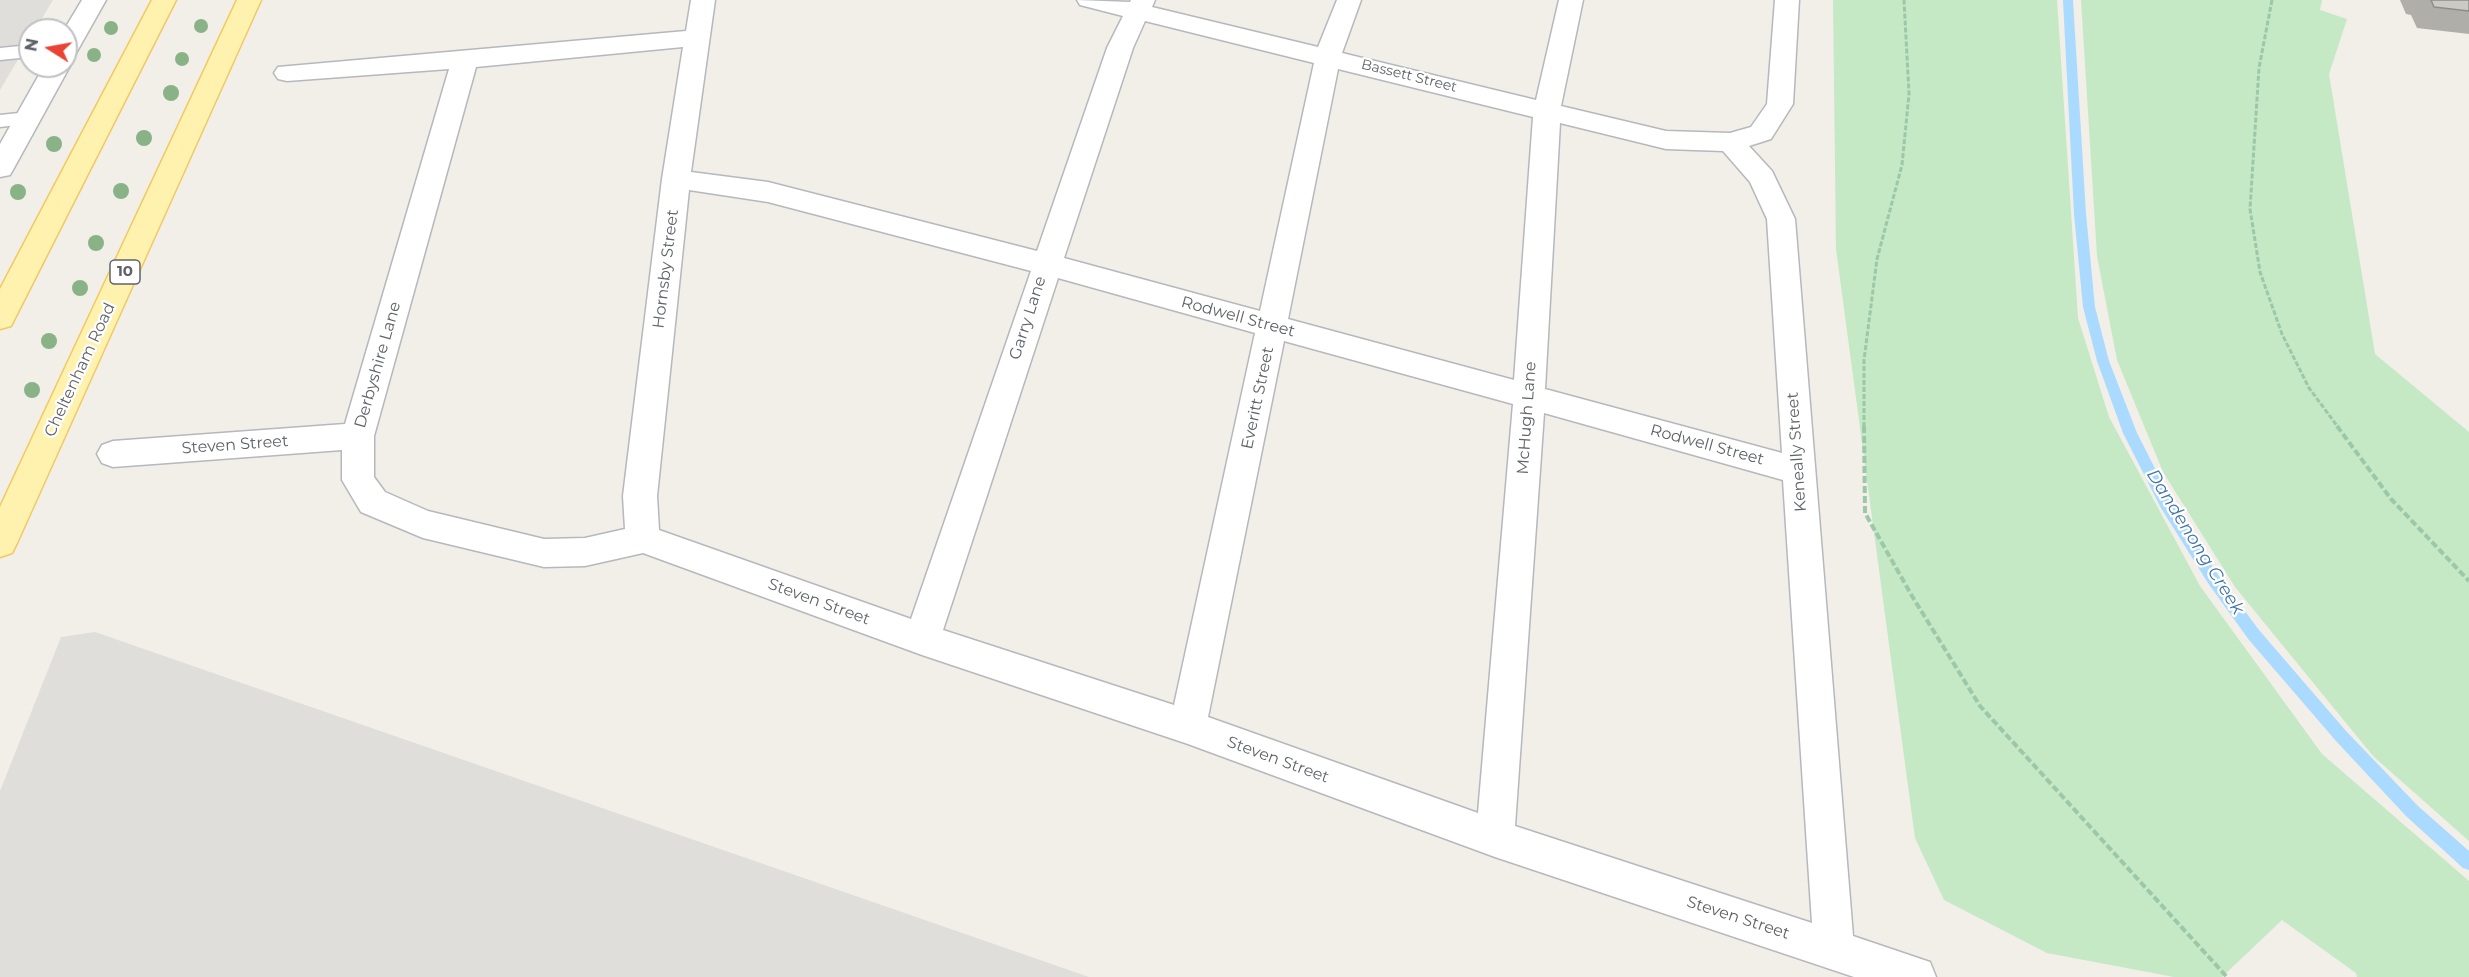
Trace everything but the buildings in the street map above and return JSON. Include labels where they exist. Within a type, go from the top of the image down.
[{"type":"main road","points":[[0,318],[164,0]]},
{"type":"main road","name":"Cheltenham Road","points":[[0,543],[249,0]]},
{"type":"street","points":[[78,28],[94,0]]},
{"type":"street","name":"Hornsby Street","points":[[643,539],[640,496],[676,179],[704,0]]},
{"type":"street","name":"Bassett Street","points":[[1089,0],[1140,5],[1328,56],[1666,140],[1730,142]]},
{"type":"street","name":"Everitt Street","points":[[1188,727],[1328,56],[1349,0]]},
{"type":"street","name":"McHugh Lane","points":[[1495,838],[1529,396],[1547,109],[1571,0]]},
{"type":"street","points":[[1730,142],[1761,133],[1780,104],[1787,0]]},
{"type":"street","name":"Garry Lane","points":[[922,639],[1120,48],[1140,5]]},
{"type":"street","points":[[286,73],[465,60],[698,38]]},
{"type":"street","name":"Derbyshire Lane","points":[[465,60],[358,436],[358,480],[373,502],[423,524],[544,553],[585,552],[643,539]]},
{"type":"street","points":[[0,168],[50,78]]},
{"type":"street","name":"Keneally Street","points":[[1730,142],[1762,178],[1781,219],[1797,470],[1834,949]]},
{"type":"street","name":"Rodwell Street","points":[[676,179],[768,192],[1046,264],[1797,470]]},
{"type":"street","name":"Steven Street","points":[[113,454],[358,436]]},
{"type":"street","name":"Steven Street","points":[[643,539],[922,639],[1188,727],[1495,838],[1915,977]]},
{"type":"lane","points":[[0,54],[18,52]]},
{"type":"lane","points":[[0,121],[28,118]]},
{"type":"path","points":[[1904,0],[1910,94],[1903,153],[1877,259],[1864,360],[1865,513],[1912,596],[1980,706],[2227,977]]},
{"type":"path","points":[[2272,0],[2259,68],[2250,209],[2260,272],[2282,334],[2309,388],[2391,499],[2469,581]]},
{"type":"shaded area","points":[[0,0],[53,0],[42,18],[18,18],[18,59],[0,90]]},
{"type":"shaded area","points":[[95,632],[1089,977],[0,977],[0,791],[61,637]]},
{"type":"green space","points":[[1833,0],[2057,0],[2078,318],[2109,417],[2200,586],[2322,754],[2469,881],[2469,977],[2357,977],[2356,973],[2282,920],[2222,977],[2174,977],[2047,953],[1944,900],[1915,838],[1836,249]]},
{"type":"green space","points":[[2081,0],[2322,0],[2320,10],[2347,19],[2329,74],[2375,354],[2469,432],[2469,841],[2373,756],[2235,587],[2163,472],[2117,360],[2097,256]]},
{"type":"waterway","name":"Dandenong Creek","points":[[2068,0],[2080,214],[2089,307],[2103,361],[2130,433],[2166,504],[2213,579],[2254,635],[2341,736],[2412,811],[2469,862]]}]
